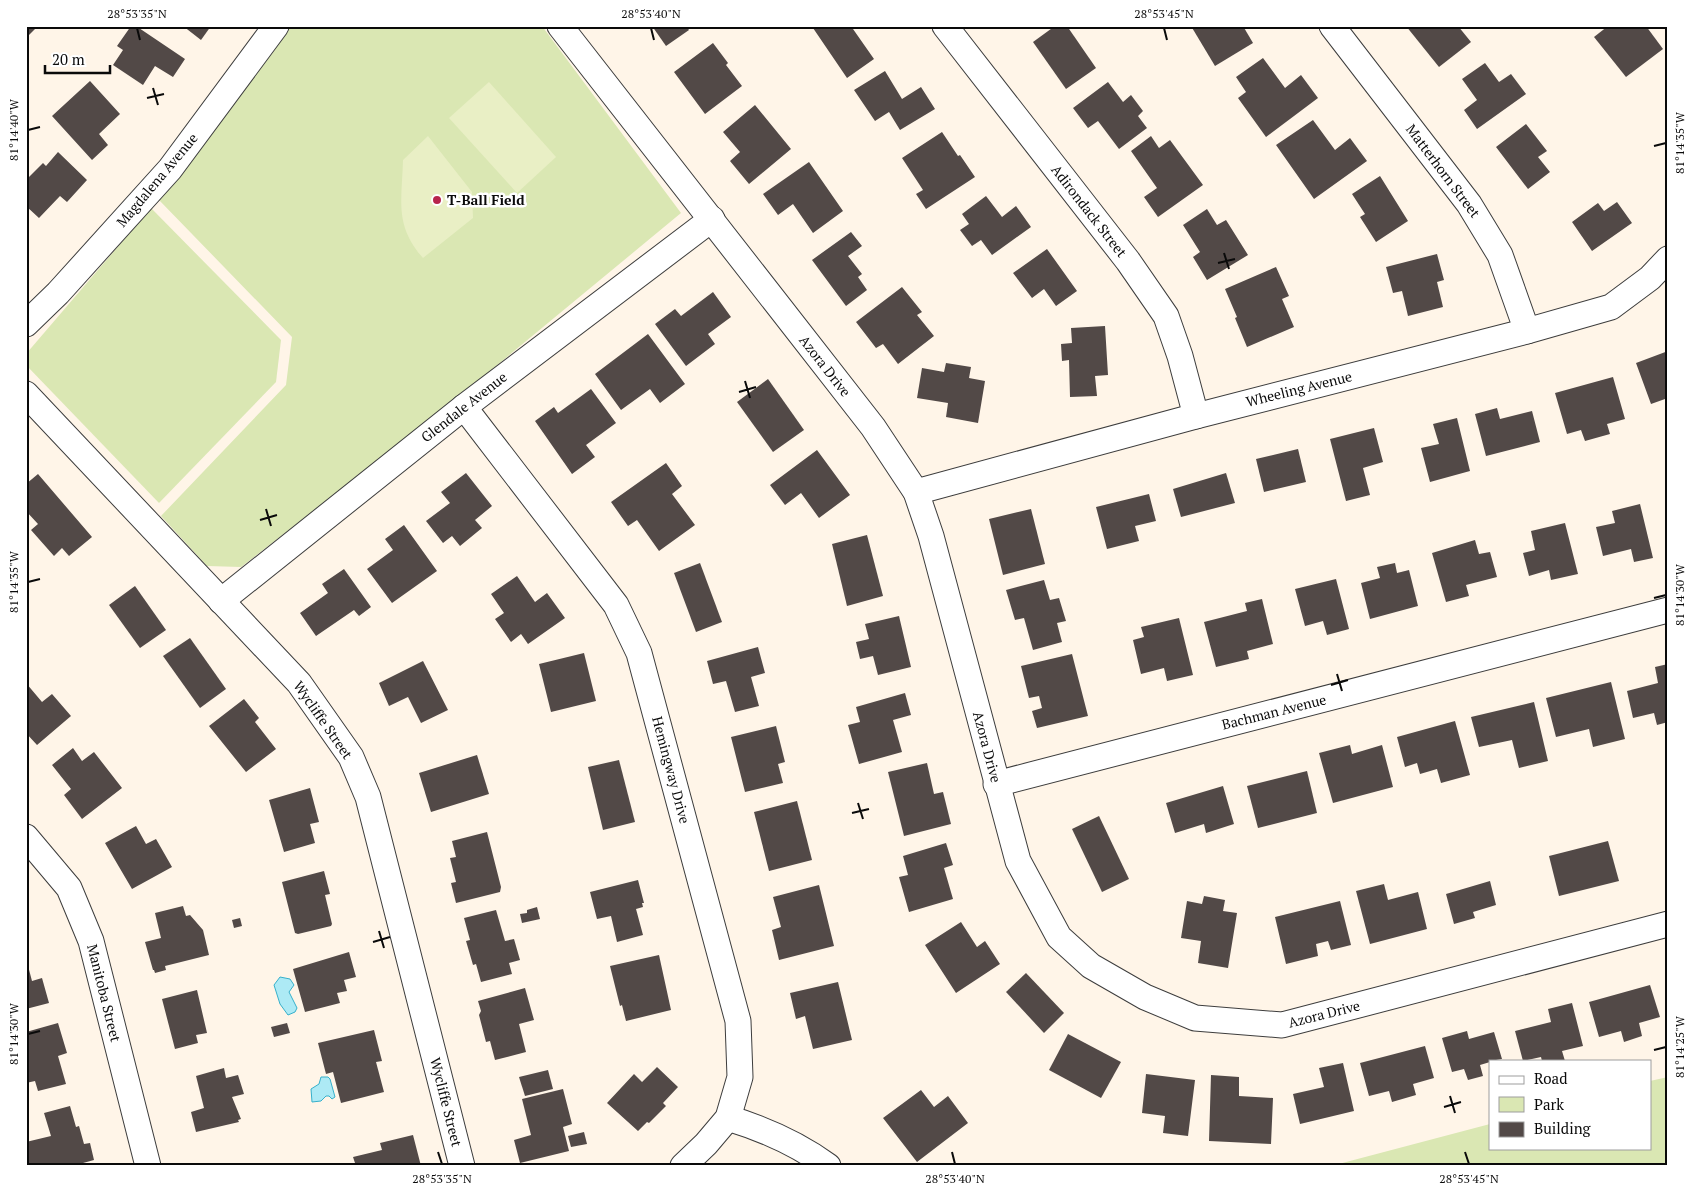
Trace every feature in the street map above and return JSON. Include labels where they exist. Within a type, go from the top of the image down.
[{"type":"street","name":"Magdalena Avenue","points":[[26,324],[58,293],[170,168],[276,26]]},
{"type":"street","name":"Azora Drive","points":[[560,26],[873,427],[916,492],[931,536],[1018,862],[1059,937],[1091,966],[1145,997],[1195,1018],[1282,1025],[1668,924]]},
{"type":"street","name":"Adirondack Street","points":[[945,26],[1128,260],[1166,316],[1180,356],[1196,416]]},
{"type":"street","name":"Matterhorn Street","points":[[1332,26],[1469,204],[1500,255],[1528,331]]},
{"type":"street","name":"Glendale Avenue","points":[[221,601],[464,407],[712,220]]},
{"type":"street","name":"Wheeling Avenue","points":[[916,492],[1196,416],[1528,331],[1610,307],[1650,278],[1668,259]]},
{"type":"street","name":"Wycliffe Street","points":[[26,394],[299,683],[351,757],[368,797],[462,1166]]},
{"type":"street","name":"Hemingway Drive","points":[[464,407],[616,605],[639,653],[738,1021],[740,1078],[728,1118],[706,1144],[683,1166]]},
{"type":"street","name":"Bachman Avenue","points":[[996,784],[1668,610]]},
{"type":"street","name":"Manitoba Street","points":[[26,837],[69,888],[91,941],[148,1166]]},
{"type":"street","points":[[728,1118],[759,1127],[812,1154],[828,1166]]},
{"type":"green space","points":[[291,26],[542,26],[681,213],[432,419],[241,567],[207,566],[161,516],[286,385],[292,337],[159,200],[274,51]]},
{"type":"green space","points":[[489,82],[556,157],[517,193],[449,118]]},
{"type":"green space","name":"T-Ball Field","points":[[428,136],[472,192],[473,218],[423,258],[408,234],[404,223],[401,200],[403,160]]},
{"type":"green space","points":[[151,208],[281,340],[276,382],[159,503],[26,365],[26,354]]},
{"type":"green space","points":[[1668,1077],[1668,1166],[1331,1166],[1489,1124],[1489,1150],[1652,1150],[1652,1081]]},
{"type":"water","points":[[280,977],[290,979],[294,985],[289,992],[297,1008],[295,1012],[288,1015],[280,1004],[274,985]]},
{"type":"water","points":[[321,1077],[328,1077],[330,1079],[335,1097],[332,1099],[326,1096],[321,1101],[312,1102],[311,1089],[319,1084]]},
{"type":"building","points":[[26,26],[38,26],[26,38]]},
{"type":"building","points":[[131,26],[136,26],[185,59],[173,77],[155,66],[143,85],[113,65],[123,50],[117,46]]},
{"type":"building","points":[[183,26],[211,26],[201,40]]},
{"type":"building","points":[[652,26],[686,26],[689,30],[666,46]]},
{"type":"building","points":[[815,26],[857,26],[853,29],[874,59],[847,78],[813,28]]},
{"type":"building","points":[[1055,26],[1067,26],[1096,68],[1066,89],[1033,42]]},
{"type":"building","points":[[1191,26],[1243,26],[1253,43],[1215,66]]},
{"type":"building","points":[[1406,26],[1458,26],[1471,42],[1439,67]]},
{"type":"building","points":[[1608,26],[1646,26],[1663,49],[1626,77],[1594,37]]},
{"type":"building","points":[[713,43],[728,63],[726,65],[742,86],[705,114],[674,72]]},
{"type":"building","points":[[1263,58],[1285,88],[1301,75],[1318,98],[1266,137],[1238,98],[1246,92],[1236,77]]},
{"type":"building","points":[[1485,63],[1499,82],[1511,74],[1526,94],[1477,129],[1464,110],[1477,100],[1462,79]]},
{"type":"building","points":[[885,71],[902,99],[921,87],[935,109],[900,130],[889,112],[875,121],[854,90]]},
{"type":"building","points":[[90,81],[120,114],[99,134],[108,145],[92,160],[52,116]]},
{"type":"building","points":[[1108,82],[1123,102],[1131,95],[1143,111],[1138,116],[1147,128],[1119,149],[1098,121],[1088,128],[1073,108]]},
{"type":"building","points":[[755,105],[791,149],[749,184],[730,161],[740,152],[723,132]]},
{"type":"building","points":[[1313,120],[1335,150],[1350,138],[1367,161],[1314,199],[1276,145]]},
{"type":"building","points":[[1526,124],[1547,151],[1538,157],[1550,172],[1528,189],[1496,147]]},
{"type":"building","points":[[942,132],[975,177],[926,209],[916,194],[923,190],[902,158]]},
{"type":"building","points":[[1151,136],[1159,148],[1170,140],[1203,185],[1158,217],[1144,197],[1157,188],[1131,151]]},
{"type":"building","points":[[58,152],[87,180],[67,202],[60,196],[39,218],[26,206],[26,180],[43,163],[46,166]]},
{"type":"building","points":[[809,162],[843,211],[813,233],[793,204],[778,215],[763,194]]},
{"type":"building","points":[[1380,176],[1408,221],[1376,242],[1360,217],[1365,214],[1352,194]]},
{"type":"building","points":[[986,196],[1002,217],[1016,206],[1031,227],[992,255],[981,240],[972,246],[960,230],[969,224],[962,214]]},
{"type":"building","points":[[1617,202],[1632,223],[1592,251],[1572,222],[1598,203],[1604,211]]},
{"type":"building","points":[[1207,209],[1217,225],[1226,220],[1248,255],[1207,280],[1193,257],[1200,252],[1183,225]]},
{"type":"building","points":[[851,232],[862,246],[848,256],[862,274],[858,277],[867,290],[846,306],[812,260]]},
{"type":"building","points":[[1047,249],[1077,291],[1056,306],[1044,289],[1032,298],[1013,273]]},
{"type":"building","points":[[1437,254],[1444,280],[1437,282],[1443,307],[1408,316],[1402,291],[1393,293],[1386,267]]},
{"type":"building","points":[[1276,267],[1289,296],[1282,299],[1294,327],[1247,347],[1225,289]]},
{"type":"building","points":[[902,287],[922,312],[917,315],[934,336],[898,364],[883,344],[876,348],[856,322]]},
{"type":"building","points":[[713,292],[731,317],[708,334],[715,344],[686,366],[655,324],[675,309],[681,316]]},
{"type":"building","points":[[1105,326],[1108,375],[1095,376],[1097,396],[1070,397],[1069,360],[1062,361],[1061,344],[1072,343],[1071,328]]},
{"type":"building","points":[[648,334],[685,384],[660,403],[650,389],[621,410],[595,374]]},
{"type":"building","points":[[1668,351],[1668,406],[1665,399],[1651,404],[1636,363]]},
{"type":"building","points":[[946,363],[971,367],[969,378],[985,381],[978,423],[946,417],[948,403],[917,398],[922,368],[944,372]]},
{"type":"building","points":[[1613,377],[1625,419],[1607,424],[1610,434],[1585,441],[1581,430],[1567,434],[1555,393]]},
{"type":"building","points":[[768,379],[804,430],[773,452],[737,402]]},
{"type":"building","points":[[591,389],[616,423],[586,445],[595,457],[572,474],[535,421],[554,407],[558,413]]},
{"type":"building","points":[[1497,408],[1500,419],[1532,411],[1540,442],[1486,456],[1475,414]]},
{"type":"building","points":[[1457,418],[1470,471],[1430,482],[1421,448],[1439,444],[1433,424]]},
{"type":"building","points":[[1374,428],[1383,462],[1363,468],[1370,495],[1346,501],[1330,439]]},
{"type":"building","points":[[1298,449],[1306,482],[1264,492],[1256,459]]},
{"type":"building","points":[[817,450],[850,495],[819,518],[801,493],[785,505],[770,485]]},
{"type":"building","points":[[666,463],[682,486],[672,494],[695,525],[659,551],[637,520],[628,526],[611,502]]},
{"type":"building","points":[[466,473],[492,506],[475,520],[482,528],[460,546],[452,536],[443,543],[426,521],[450,503],[441,492]]},
{"type":"building","points":[[1226,473],[1235,503],[1181,517],[1173,489]]},
{"type":"building","points":[[38,474],[92,537],[69,556],[62,548],[54,556],[31,530],[38,524],[26,511],[26,484]]},
{"type":"building","points":[[1149,494],[1156,521],[1135,526],[1139,541],[1107,549],[1096,507]]},
{"type":"building","points":[[1640,504],[1653,558],[1634,562],[1631,549],[1603,556],[1596,527],[1615,523],[1612,511]]},
{"type":"building","points":[[1031,509],[1045,564],[1003,575],[989,519]]},
{"type":"building","points":[[1565,523],[1578,574],[1551,580],[1549,570],[1529,576],[1523,553],[1535,550],[1531,531]]},
{"type":"building","points":[[404,525],[437,571],[392,603],[367,569],[393,550],[385,539]]},
{"type":"building","points":[[867,535],[883,596],[847,606],[832,544]]},
{"type":"building","points":[[1475,540],[1479,554],[1490,552],[1497,577],[1466,585],[1469,596],[1446,602],[1432,553]]},
{"type":"building","points":[[700,563],[722,622],[696,632],[674,573]]},
{"type":"building","points":[[1395,563],[1397,573],[1409,570],[1418,606],[1370,619],[1361,583],[1380,578],[1377,567]]},
{"type":"building","points":[[344,569],[371,607],[359,616],[354,610],[316,636],[300,613],[328,593],[322,584]]},
{"type":"building","points":[[517,576],[535,602],[547,593],[565,618],[528,644],[521,634],[511,642],[495,619],[504,613],[491,594]]},
{"type":"building","points":[[1336,579],[1349,629],[1327,635],[1323,621],[1305,626],[1295,589]]},
{"type":"building","points":[[1044,580],[1050,600],[1059,598],[1066,621],[1057,623],[1062,642],[1033,650],[1024,618],[1015,620],[1006,590]]},
{"type":"building","points":[[135,586],[166,630],[140,648],[109,605]]},
{"type":"building","points":[[1262,599],[1273,644],[1247,651],[1249,659],[1216,667],[1204,622],[1247,611],[1245,603]]},
{"type":"building","points":[[899,616],[911,667],[878,675],[873,656],[860,659],[856,642],[869,639],[865,624]]},
{"type":"building","points":[[1179,618],[1193,675],[1167,681],[1164,668],[1141,674],[1133,640],[1144,637],[1141,627]]},
{"type":"building","points":[[190,638],[226,689],[200,708],[163,656]]},
{"type":"building","points":[[758,647],[765,673],[751,677],[759,706],[735,712],[726,681],[713,684],[707,661]]},
{"type":"building","points":[[584,653],[596,701],[551,712],[539,664]]},
{"type":"building","points":[[1072,654],[1088,716],[1037,728],[1032,711],[1042,708],[1039,696],[1029,698],[1021,666]]},
{"type":"building","points":[[423,661],[448,710],[421,723],[408,697],[389,706],[379,683]]},
{"type":"building","points":[[1668,664],[1668,722],[1657,725],[1654,713],[1633,718],[1627,691],[1658,683],[1655,667]]},
{"type":"building","points":[[1611,682],[1625,739],[1593,747],[1589,729],[1556,737],[1546,698]]},
{"type":"building","points":[[26,683],[42,702],[52,694],[71,716],[37,745],[26,733]]},
{"type":"building","points":[[905,693],[911,715],[893,720],[902,752],[859,764],[848,725],[860,722],[856,707]]},
{"type":"building","points":[[244,699],[259,718],[255,722],[276,749],[246,772],[209,726]]},
{"type":"building","points":[[1534,702],[1548,761],[1519,768],[1512,740],[1479,747],[1471,717]]},
{"type":"building","points":[[1455,721],[1470,775],[1441,783],[1437,769],[1420,774],[1417,763],[1405,767],[1397,737]]},
{"type":"building","points":[[776,726],[785,762],[778,764],[783,783],[745,792],[731,737]]},
{"type":"building","points":[[1350,745],[1352,754],[1382,745],[1393,787],[1333,803],[1319,753]]},
{"type":"building","points":[[73,748],[82,761],[94,752],[122,788],[82,819],[64,795],[71,789],[52,765]]},
{"type":"building","points":[[477,755],[489,794],[431,812],[419,773]]},
{"type":"building","points":[[619,760],[635,822],[603,830],[588,767]]},
{"type":"building","points":[[927,763],[934,794],[943,792],[951,824],[904,836],[888,772]]},
{"type":"building","points":[[1307,771],[1317,813],[1258,828],[1247,786]]},
{"type":"building","points":[[1223,786],[1234,824],[1206,833],[1204,824],[1175,833],[1166,803]]},
{"type":"building","points":[[310,788],[319,822],[310,824],[315,843],[284,852],[269,800]]},
{"type":"building","points":[[797,801],[812,860],[769,871],[754,812]]},
{"type":"building","points":[[1099,816],[1129,879],[1102,892],[1072,829]]},
{"type":"building","points":[[136,826],[146,844],[156,839],[172,867],[132,889],[105,843]]},
{"type":"building","points":[[487,832],[501,887],[500,892],[456,903],[451,883],[456,882],[450,858],[456,857],[452,841]]},
{"type":"building","points":[[1608,841],[1619,881],[1559,896],[1549,856]]},
{"type":"building","points":[[946,843],[953,865],[944,868],[953,899],[909,912],[899,877],[908,875],[903,856]]},
{"type":"building","points":[[324,871],[330,894],[325,895],[332,924],[331,926],[298,934],[295,933],[282,882]]},
{"type":"building","points":[[638,880],[644,903],[642,903],[643,907],[636,909],[643,935],[617,942],[611,916],[597,919],[590,892]]},
{"type":"building","points":[[1490,881],[1496,905],[1473,912],[1475,918],[1454,924],[1446,894]]},
{"type":"building","points":[[1384,884],[1388,900],[1418,892],[1427,929],[1370,944],[1356,891]]},
{"type":"building","points":[[819,885],[834,946],[779,960],[772,930],[781,927],[773,897]]},
{"type":"building","points":[[1204,896],[1225,900],[1223,911],[1237,913],[1228,968],[1198,963],[1201,941],[1181,938],[1187,901],[1202,904]]},
{"type":"building","points":[[1340,901],[1351,945],[1331,950],[1328,941],[1316,944],[1318,956],[1286,964],[1275,917]]},
{"type":"building","points":[[183,906],[186,916],[190,915],[203,930],[209,955],[165,966],[166,970],[155,973],[145,942],[161,938],[155,913]]},
{"type":"building","points":[[537,907],[540,919],[522,923],[520,914],[527,913],[527,910]]},
{"type":"building","points":[[496,910],[505,941],[514,939],[520,960],[509,963],[512,974],[481,982],[476,964],[473,965],[466,941],[470,940],[464,918]]},
{"type":"building","points":[[240,918],[242,926],[234,928],[232,920]]},
{"type":"building","points":[[961,922],[977,947],[985,941],[1000,964],[956,993],[925,945]]},
{"type":"building","points":[[349,952],[356,977],[344,980],[347,991],[337,993],[340,1003],[305,1012],[293,969]]},
{"type":"building","points":[[659,955],[671,1010],[626,1021],[622,1005],[620,1006],[610,966]]},
{"type":"building","points":[[27,962],[32,981],[42,978],[49,1003],[26,1009]]},
{"type":"building","points":[[1026,973],[1064,1013],[1044,1033],[1006,992]]},
{"type":"building","points":[[838,982],[852,1040],[813,1049],[805,1016],[796,1019],[790,993]]},
{"type":"building","points":[[1650,985],[1660,1017],[1639,1023],[1642,1036],[1624,1042],[1621,1031],[1599,1037],[1589,1002]]},
{"type":"building","points":[[525,988],[534,1020],[519,1024],[526,1052],[495,1060],[490,1041],[486,1042],[479,1015],[481,1011],[478,1001]]},
{"type":"building","points":[[197,990],[207,1033],[196,1035],[198,1043],[175,1049],[162,999]]},
{"type":"building","points":[[1572,1003],[1583,1046],[1562,1051],[1565,1060],[1542,1060],[1541,1057],[1523,1060],[1515,1031],[1551,1022],[1548,1009]]},
{"type":"building","points":[[58,1023],[67,1053],[58,1056],[66,1084],[38,1091],[35,1081],[26,1083],[26,1032]]},
{"type":"building","points":[[287,1023],[290,1033],[274,1037],[271,1027]]},
{"type":"building","points":[[374,1030],[382,1061],[376,1062],[384,1092],[341,1103],[333,1072],[326,1074],[318,1043]]},
{"type":"building","points":[[1467,1031],[1469,1039],[1494,1032],[1502,1059],[1489,1060],[1489,1062],[1480,1065],[1483,1076],[1468,1080],[1464,1069],[1452,1072],[1442,1038]]},
{"type":"building","points":[[1068,1034],[1121,1062],[1101,1098],[1049,1070]]},
{"type":"building","points":[[1425,1046],[1434,1078],[1413,1084],[1416,1095],[1392,1102],[1389,1091],[1369,1096],[1360,1063]]},
{"type":"building","points":[[1343,1063],[1354,1111],[1300,1124],[1293,1094],[1324,1087],[1319,1068]]},
{"type":"building","points":[[657,1067],[678,1087],[663,1103],[666,1106],[638,1131],[607,1103],[634,1074],[642,1082]]},
{"type":"building","points":[[224,1068],[226,1078],[238,1075],[244,1094],[232,1097],[241,1119],[238,1120],[239,1122],[196,1132],[191,1112],[204,1108],[196,1076]]},
{"type":"building","points":[[548,1070],[553,1089],[525,1096],[519,1077]]},
{"type":"building","points":[[1146,1074],[1195,1080],[1188,1136],[1163,1133],[1165,1116],[1142,1113]]},
{"type":"building","points":[[1211,1075],[1239,1077],[1239,1096],[1273,1098],[1271,1144],[1209,1141]]},
{"type":"building","points":[[563,1089],[572,1124],[563,1127],[569,1151],[520,1163],[514,1140],[531,1135],[522,1099]]},
{"type":"building","points":[[921,1090],[934,1107],[948,1096],[968,1123],[917,1162],[883,1118]]},
{"type":"building","points":[[70,1106],[76,1127],[79,1126],[84,1144],[90,1143],[94,1160],[72,1166],[26,1166],[26,1142],[51,1136],[44,1113]]},
{"type":"building","points":[[584,1132],[587,1144],[571,1147],[568,1136]]},
{"type":"building","points":[[413,1135],[421,1166],[356,1166],[353,1157],[382,1150],[380,1143]]},
{"type":"place","name":"T-Ball Field","points":[[437,200]]}]
